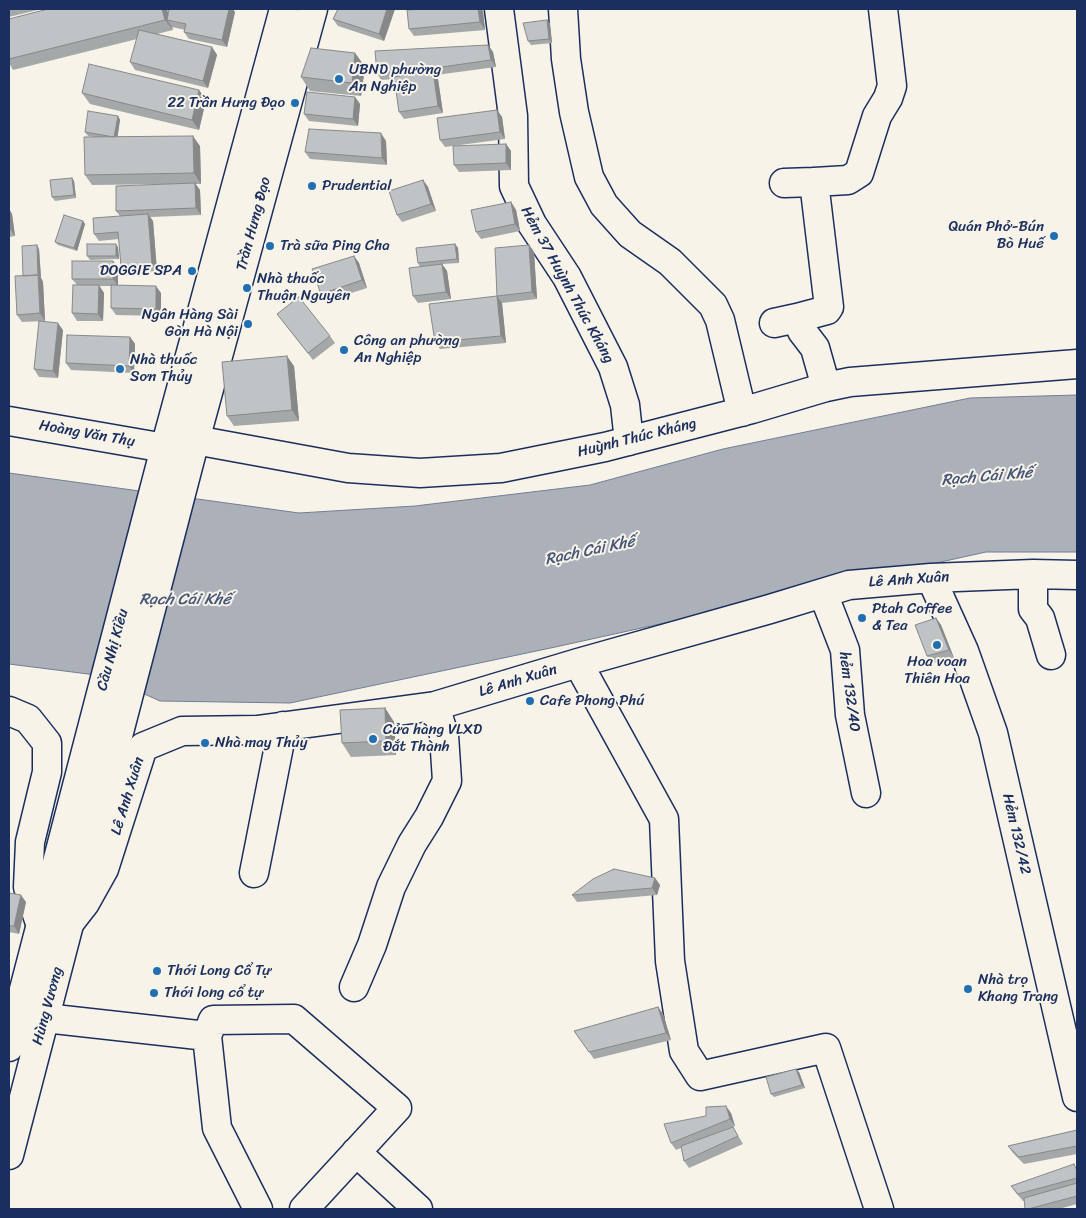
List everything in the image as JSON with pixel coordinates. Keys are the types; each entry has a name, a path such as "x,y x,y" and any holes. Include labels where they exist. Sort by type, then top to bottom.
{"main road":[{"name":"Trần Hưng Đạo","path":"165,448 284,9"},
{"name":"Trần Hưng Đạo","path":"188,468 313,9"},
{"name":"Hẻm 37 Huỳnh Thúc Kháng","path":"499,9 513,116 514,186 532,224 566,277 613,367 625,405 629,441"},
{"path":"563,9 566,59 570,86 589,178 604,205 630,234 670,262 713,304 720,320 742,412"},
{"path":"784,183 848,180 859,173 877,116 888,98 892,86 883,9"},
{"path":"814,182 829,307 827,310 786,320 802,331 814,348 826,387"},
{"name":"Huỳnh Thúc Kháng","path":"196,440 348,468 420,473 501,468 629,441 850,382 1077,364"},
{"name":"Hoàng Văn Thụ","path":"9,421 165,448"},
{"name":"Cầu Nhị Kiều","path":"60,852 165,448"},
{"name":"Cầu Nhị Kiều","path":"88,857 188,468"},
{"path":"1033,574 1033,609 1040,618 1051,655"},
{"name":"Lê Anh Xuân","path":"71,921 85,903 104,869 143,747 182,731 257,730 435,706 849,585 931,578 1033,574 1077,575"},
{"name":"Hẻm 132/42","path":"931,578 964,651 993,733 1077,1097"},
{"name":"hẻm 132/40","path":"823,593 845,650 850,715 866,792"},
{"path":"578,663 664,819 670,961 684,1051 700,1076 826,1048 879,1209"},
{"path":"354,987 372,945 391,887 412,844 429,817 447,781 444,735 435,706"},
{"path":"9,711 28,719 47,743 47,772 30,842 28,888 41,926"},
{"path":"254,873 283,726"},
{"name":"Hùng Vương","path":"9,1047 60,852"},
{"name":"Hùng Vương","path":"9,1155 88,857"},
{"path":"45,1018 207,1036"},
{"path":"258,1209 217,1128 207,1036 213,1020 294,1019 397,1108 304,1209"},
{"path":"356,1152 418,1209"}],"water":[{"name":"Rạch Cái Khế","path":"1077,395 1077,552 986,552 560,646 290,703 160,701 104,676 9,664 9,473 299,513 415,506 590,485 723,449 970,398"}],"building":[{"path":"48,9 162,9 165,20 9,59 9,19"},
{"path":"169,9 229,9 222,40 184,32 186,24 167,20"},
{"path":"338,9 387,9 379,34 333,19"},
{"path":"478,9 480,22 409,29 407,10"},
{"path":"547,20 549,39 528,41 523,23"},
{"path":"139,30 212,47 203,81 130,62"},
{"path":"488,45 491,60 421,70 377,73 375,51"},
{"path":"311,48 355,53 352,83 301,77"},
{"path":"89,64 199,90 192,120 82,93"},
{"path":"433,71 438,106 399,112 394,77"},
{"path":"307,92 355,97 353,119 304,114"},
{"path":"497,110 500,132 440,140 437,118"},
{"path":"88,111 118,116 114,137 85,132"},
{"path":"309,129 381,133 382,158 305,152"},
{"path":"193,136 194,173 85,175 84,137"},
{"path":"506,144 506,163 454,165 453,146"},
{"path":"72,178 74,195 52,197 50,180"},
{"path":"423,180 431,204 397,215 389,191"},
{"path":"195,183 196,208 116,211 116,186"},
{"path":"511,202 515,224 476,232 471,210"},
{"path":"148,214 152,264 121,266 118,232 94,234 93,218"},
{"path":"64,215 83,221 74,248 55,242"},
{"path":"87,244 116,244 116,256 87,256"},
{"path":"455,244 457,259 418,263 416,248"},
{"path":"37,245 38,275 23,276 22,246"},
{"path":"529,245 532,292 497,296 495,248"},
{"path":"354,256 362,280 321,294 312,269"},
{"path":"72,261 113,261 113,279 72,279"},
{"path":"442,264 446,292 413,296 409,268"},
{"path":"38,275 40,313 17,315 15,276"},
{"path":"73,285 99,285 98,314 72,313"},
{"path":"111,285 156,286 156,309 111,308"},
{"path":"497,296 501,336 435,342 429,304"},
{"path":"299,297 330,336 308,353 277,314"},
{"path":"39,321 58,323 53,371 34,369"},
{"path":"67,335 130,337 129,366 66,363"},
{"path":"287,356 292,410 227,416 222,362"},
{"name":"Hoa voan Thiên Hoa","path":"936,618 949,650 927,656 915,625"},
{"path":"385,708 386,741 342,743 340,710"},
{"path":"614,869 655,878 652,888 572,895 593,879"},
{"path":"9,893 21,895 14,926 9,926"},
{"path":"658,1007 666,1033 589,1052 574,1031"},
{"path":"796,1069 802,1085 771,1094 766,1077"},
{"path":"726,1106 730,1119 671,1143 664,1124 706,1116 706,1107"},
{"path":"733,1127 738,1136 684,1161 681,1146"},
{"path":"1077,1130 1077,1146 1019,1157 1008,1146"},
{"path":"1074,1164 1077,1178 1018,1194 1011,1186"},
{"path":"1077,1183 1077,1196 1025,1209 1024,1198"}],"place":[{"name":"UBND phường An Nghiệp","path":"339,79"},
{"name":"22 Trần Hưng Đạo","path":"295,103"},
{"name":"Prudential","path":"312,186"},
{"name":"Quán Phở-Bún Bò Huế","path":"1054,236"},
{"name":"Trà sữa Ping Cha","path":"270,246"},
{"name":"DOGGIE SPA","path":"192,271"},
{"name":"Nhà thuốc Thuận Nguyên","path":"247,288"},
{"name":"Ngân Hàng Sài Gòn Hà Nội","path":"248,324"},
{"name":"Công an phường An Nghiệp","path":"344,350"},
{"name":"Nhà thuốc Sơn Thủy","path":"120,369"},
{"name":"Ptah Coffee & Tea","path":"862,618"},
{"name":"Hoa voan Thiên Hoa","path":"937,645"},
{"name":"Cafe Phong Phú","path":"530,701"},
{"name":"Cửa hàng VLXD Đắt Thành","path":"373,739"},
{"name":"Nhà may Thủy","path":"205,743"},
{"name":"Thới Long Cổ Tự","path":"157,971"},
{"name":"Nhà trọ Khang Trang","path":"968,989"},
{"name":"Thới long cổ tự","path":"154,993"}]}
